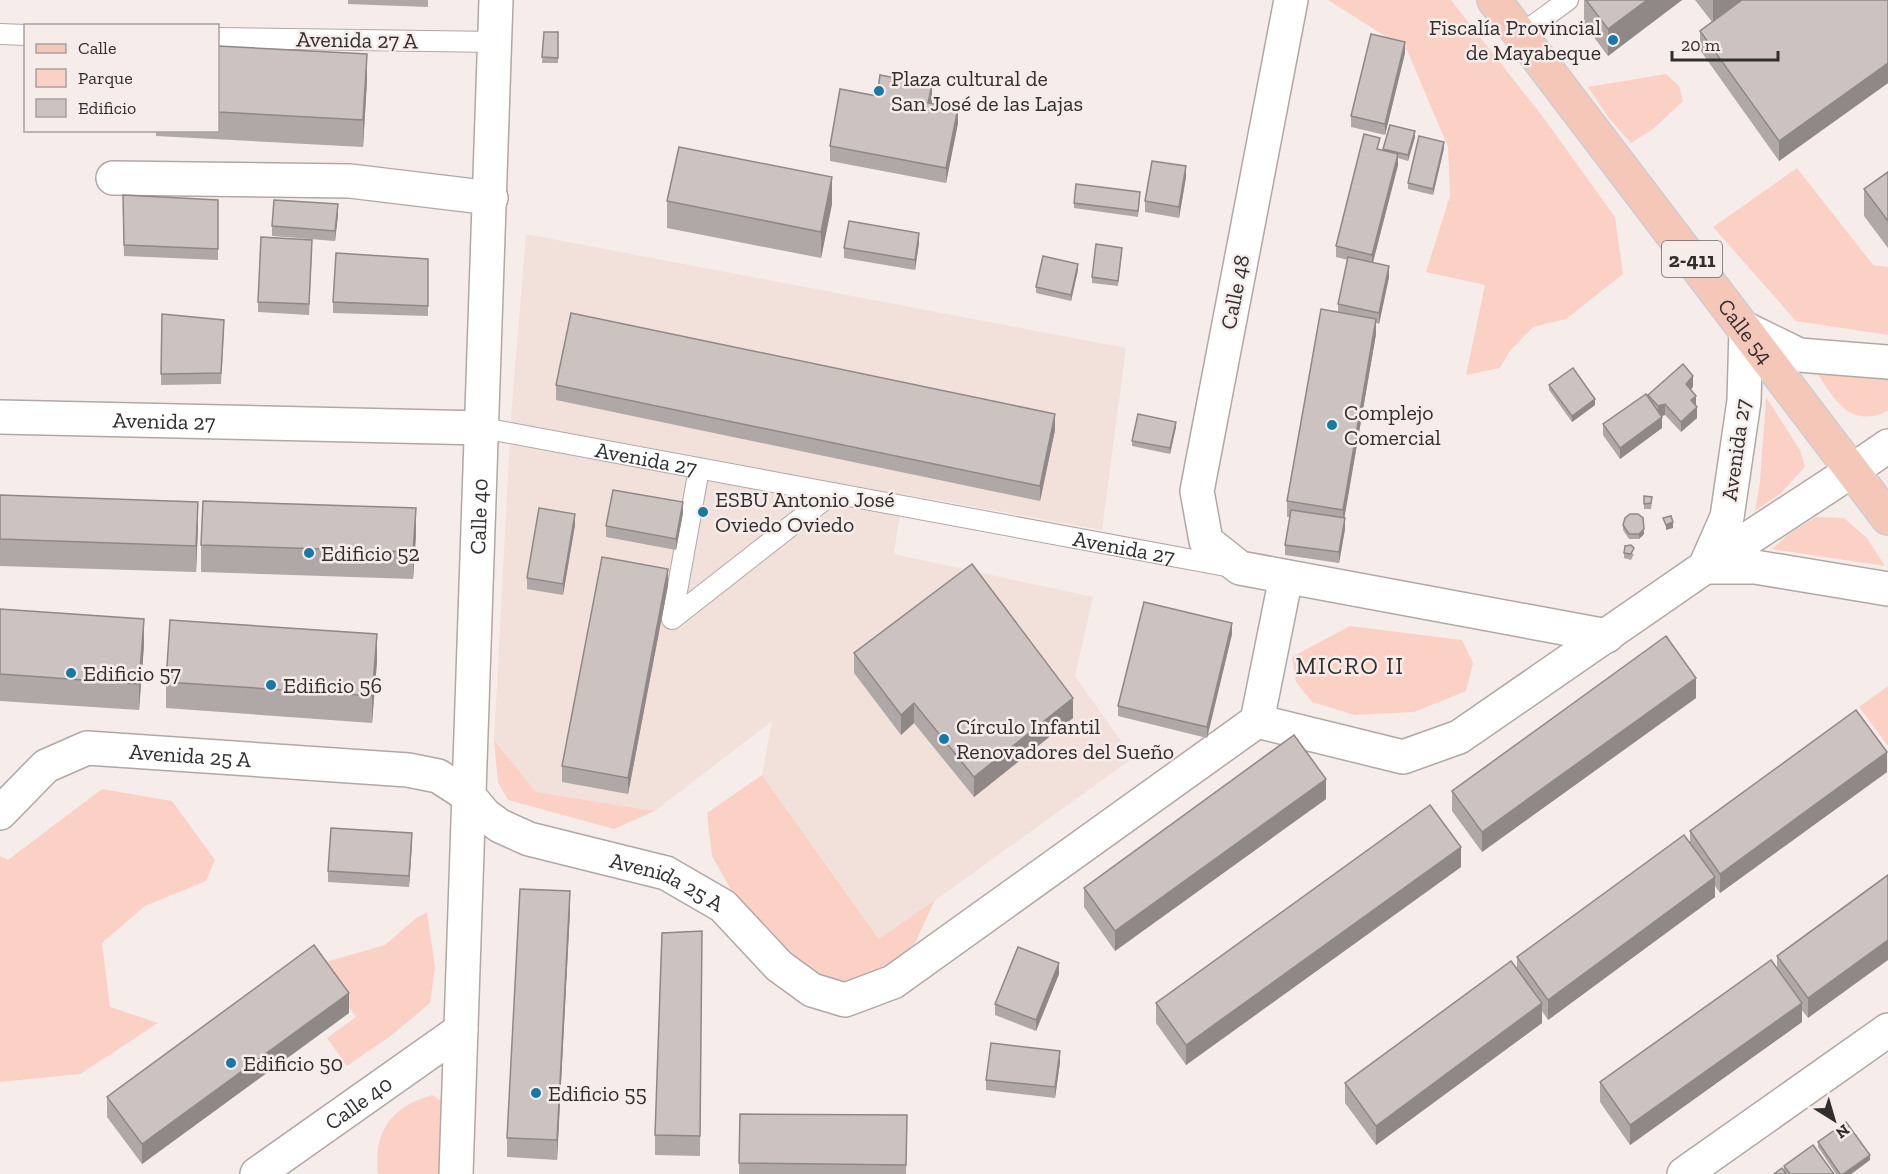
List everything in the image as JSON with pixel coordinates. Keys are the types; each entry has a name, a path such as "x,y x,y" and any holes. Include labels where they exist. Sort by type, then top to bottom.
{"main road":[{"name":"Calle 54","path":"1494,0 1888,518"}],"street":[{"name":"Calle 40","path":"456,1174 496,0"},
{"name":"Calle 48","path":"1240,568 1206,541 1197,492 1291,0"},
{"path":"113,178 350,181 491,198"},
{"name":"Avenida 27","path":"1705,567 1727,517 1744,402 1746,329"},
{"path":"1746,329 1799,355 1888,362"},
{"name":"Avenida 27","path":"0,417 483,428"},
{"path":"1286,577 1257,720 1403,757 1459,737 1705,567 1888,446"},
{"path":"1705,567 1755,567 1888,589"},
{"name":"Avenida 27","path":"1240,568 1607,636"},
{"name":"Avenida 25 A","path":"0,813 46,766 87,748 408,770 438,776 469,796 485,815 500,826 529,838 666,873 723,906 779,966 813,990 845,1000 893,982 1257,720"},
{"name":"Calle 40","path":"257,1174 461,1030"},
{"path":"1684,1174 1888,1030"}],"lane":[{"path":"1520,35 1568,0"},
{"path":"0,34 24,35"},
{"name":"Avenida 27 A","path":"219,38 496,42"},
{"name":"Avenida 27","path":"483,428 1240,568"},
{"path":"699,469 672,620 833,493"}],"shaded area":[{"name":"ESBU Antonio José Oviedo Oviedo","path":"526,234 1126,348 1102,530 903,494 894,554 1093,597 1075,676 1133,758 880,940 762,775 772,721 655,811 536,792 494,740 511,417"}],"green space":[{"path":"1328,0 1451,0 1543,117 1615,217 1623,274 1566,319 1533,327 1510,351 1500,368 1466,375 1485,285 1426,272 1450,196 1448,147 1407,50"},
{"path":"1666,74 1679,86 1683,101 1653,129 1631,143 1608,117 1588,87"},
{"path":"1797,168 1873,265 1888,267 1888,335 1796,321 1713,227"},
{"path":"1814,368 1888,379 1888,411 1874,416 1862,416 1843,408"},
{"path":"1766,397 1800,450 1805,467 1781,493 1755,511 1760,482"},
{"path":"1816,517 1844,518 1867,538 1885,566 1772,549 1789,534"},
{"path":"1350,626 1462,640 1473,663 1466,691 1414,712 1355,715 1312,702 1296,682 1292,657"},
{"path":"1888,686 1888,746 1859,707"},
{"path":"494,740 536,792 655,811 614,829 508,800 498,783"},
{"path":"762,775 879,939 935,900 915,943 891,968 842,989 810,972 735,897 712,856 707,813"},
{"path":"102,789 172,801 215,860 206,881 145,906 102,943 110,1007 158,1023 80,1074 0,1082 0,856 8,860"},
{"path":"427,912 435,967 430,1003 392,1035 347,1066 327,1038 356,1017 319,964 385,945 415,919"},
{"path":"432,1095 443,1102 442,1174 378,1174 379,1145 388,1123 406,1106"}],"building":[{"path":"1586,0 1647,0 1608,29"},
{"path":"1742,0 1888,0 1888,63 1779,141 1700,31"},
{"path":"544,32 558,32 558,58 542,57"},
{"path":"1371,34 1405,42 1385,124 1351,116"},
{"path":"219,46 367,54 363,120 219,112"},
{"path":"880,75 932,85 928,103 958,108 946,168 830,146 840,89 877,96"},
{"path":"1390,125 1415,131 1408,155 1383,149"},
{"path":"1364,134 1380,138 1377,149 1398,154 1372,255 1336,246"},
{"path":"1419,136 1444,142 1433,189 1408,183"},
{"path":"679,147 832,177 821,232 667,201"},
{"path":"1152,161 1186,166 1179,207 1145,201"},
{"path":"1888,172 1888,221 1864,189"},
{"path":"1076,184 1140,192 1138,211 1074,203"},
{"path":"123,195 218,200 218,249 124,245"},
{"path":"274,200 338,204 335,231 272,226"},
{"path":"849,221 919,233 915,260 844,248"},
{"path":"261,237 312,240 309,304 258,302"},
{"path":"1096,244 1122,248 1118,281 1092,277"},
{"path":"336,253 428,259 428,306 333,302"},
{"path":"1043,256 1078,264 1071,295 1036,287"},
{"path":"1348,257 1389,266 1379,313 1338,304"},
{"name":"Complejo Comercial","path":"1321,309 1376,319 1343,510 1287,501"},
{"path":"571,313 1055,414 1040,486 556,385"},
{"path":"162,314 224,320 221,373 161,374"},
{"path":"1683,364 1693,376 1686,384 1696,396 1691,400 1697,407 1681,422 1665,404 1658,406 1648,395"},
{"path":"1573,368 1595,399 1572,416 1549,385"},
{"path":"1646,394 1662,417 1620,448 1603,424"},
{"path":"1138,414 1176,422 1170,448 1132,441"},
{"path":"613,490 683,502 676,539 606,526"},
{"path":"0,495 198,502 196,546 0,539"},
{"path":"1644,496 1652,497 1651,503 1644,504"},
{"path":"203,501 416,508 413,552 201,545"},
{"path":"539,508 575,514 563,584 527,578"},
{"path":"1291,510 1345,518 1339,552 1285,545"},
{"path":"1630,514 1638,514 1643,518 1644,529 1639,534 1629,534 1623,525 1625,518"},
{"path":"1671,516 1673,522 1666,525 1663,518"},
{"path":"1631,545 1634,548 1631,554 1624,553 1625,546"},
{"path":"602,557 668,569 628,778 562,766"},
{"path":"972,564 1073,698 974,777 914,703 901,715 854,653"},
{"path":"1144,602 1232,623 1207,727 1118,706"},
{"path":"0,609 144,619 139,684 0,674"},
{"path":"170,620 377,634 372,696 166,682"},
{"path":"1666,636 1696,678 1482,832 1452,791"},
{"path":"1856,710 1887,752 1720,874 1690,831"},
{"path":"1294,735 1326,779 1115,931 1084,888"},
{"path":"1430,805 1461,847 1186,1045 1156,1003"},
{"path":"331,828 412,833 409,876 328,871"},
{"path":"1684,835 1715,877 1548,1000 1517,957"},
{"path":"1888,875 1888,940 1808,998 1777,956"},
{"name":"Edificio 55","path":"520,889 570,891 557,1140 507,1138"},
{"path":"702,931 700,1136 655,1135 662,933"},
{"name":"Edificio 50","path":"314,945 349,993 142,1144 107,1097"},
{"path":"1018,947 1059,963 1036,1020 995,1004"},
{"path":"1771,960 1802,1003 1630,1125 1600,1082"},
{"path":"1511,961 1542,1003 1376,1126 1345,1083"},
{"path":"991,1043 1060,1051 1055,1087 986,1080"},
{"path":"740,1114 907,1115 906,1165 739,1163"},
{"path":"1846,1122 1870,1155 1840,1174 1818,1142"},
{"path":"1813,1145 1834,1174 1790,1174 1784,1166"},
{"path":"1782,1168 1786,1174 1774,1174"}],"place":[{"name":"Fiscalía Provincial de Mayabeque","path":"1613,40"},
{"name":"Plaza cultural de San José de las Lajas","path":"879,91"},
{"name":"Complejo Comercial","path":"1332,425"},
{"name":"ESBU Antonio José Oviedo Oviedo","path":"703,512"},
{"name":"Edificio 52","path":"309,553"},
{"name":"Edificio 57","path":"71,673"},
{"name":"Edificio 56","path":"271,685"},
{"name":"Círculo Infantil Renovadores del Sueño","path":"944,739"},
{"name":"Edificio 50","path":"231,1063"},
{"name":"Edificio 55","path":"536,1093"}],"district":[{"name":"MICRO II","path":"1350,665"}]}
